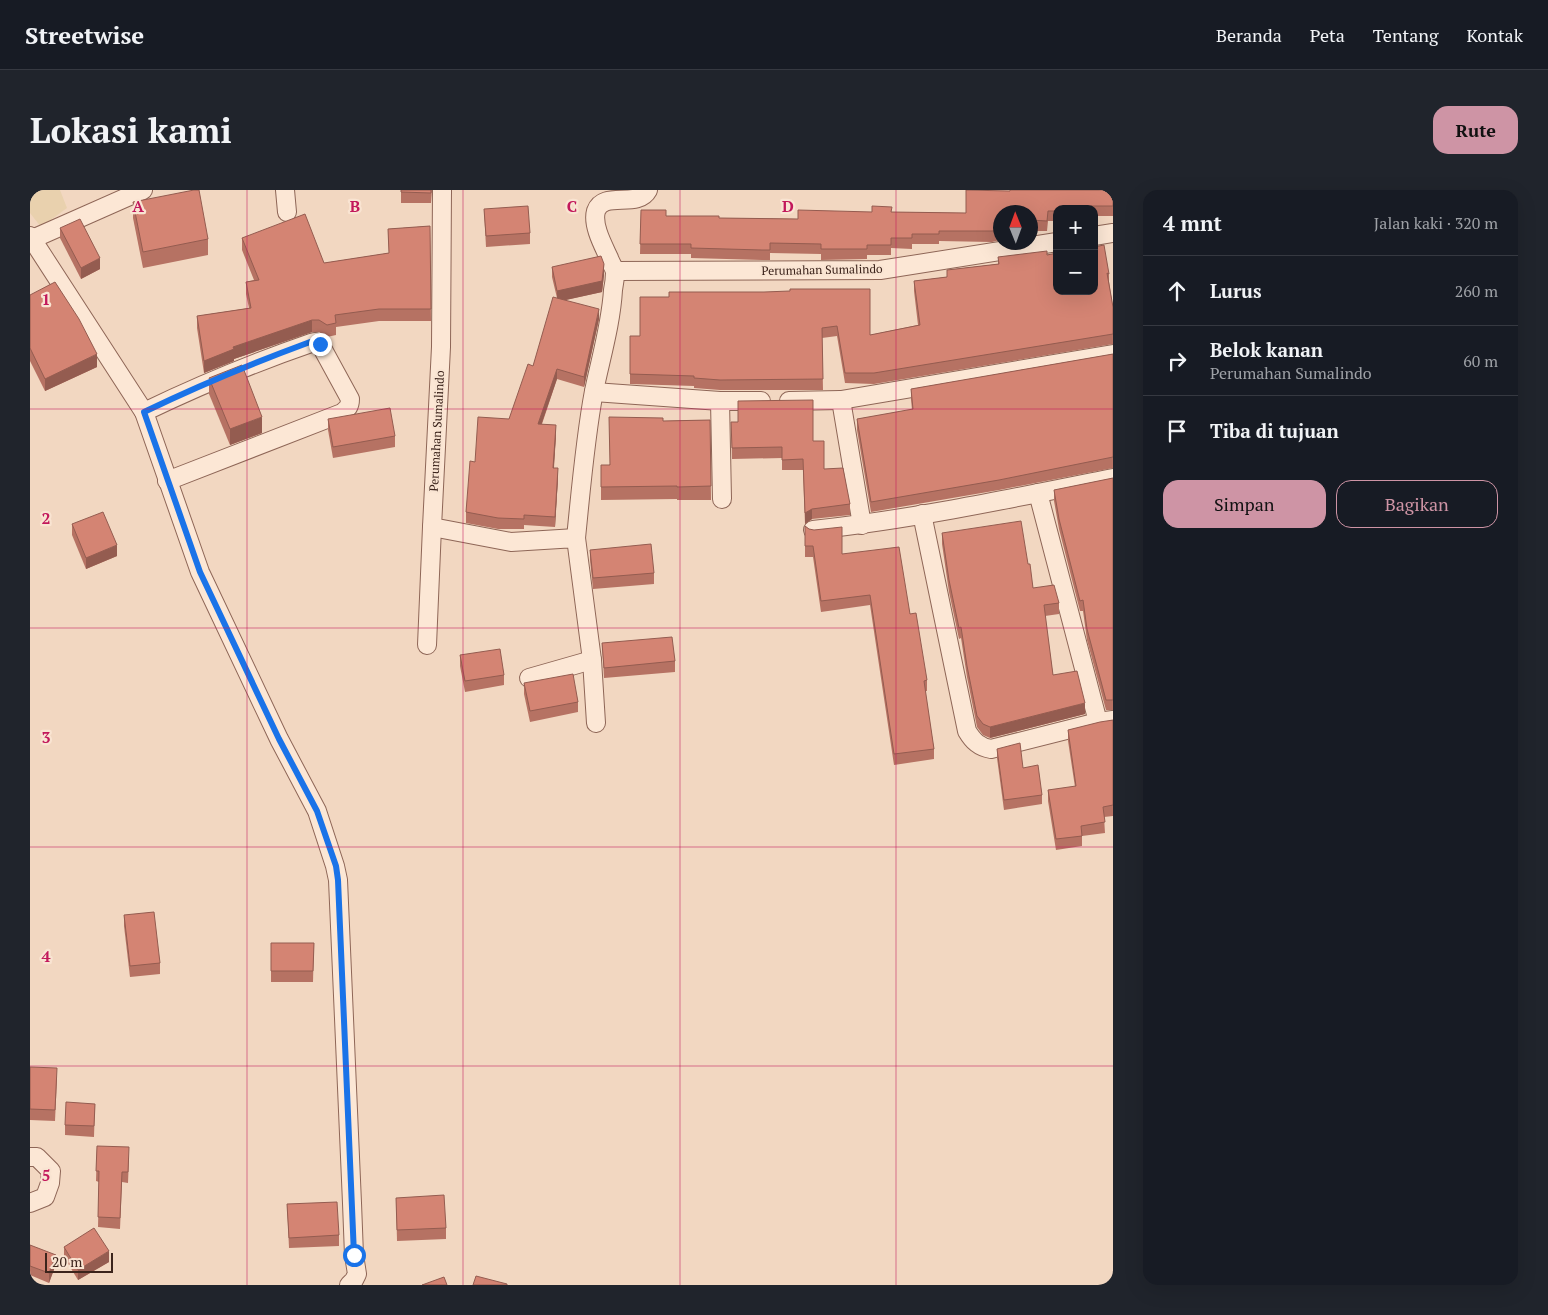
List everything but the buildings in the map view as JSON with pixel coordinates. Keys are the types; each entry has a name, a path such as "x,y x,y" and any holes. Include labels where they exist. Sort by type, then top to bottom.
{"street":[{"path":"143,190 31,239 144,412 200,572 275,731 317,811 336,866 354,1255 357,1274 349,1285"},
{"path":"285,190 287,212"},
{"name":"Perumahan Sumalindo","path":"427,645 441,347 442,190"},
{"path":"596,722 592,660 576,538 586,444 594,392 612,313 615,271 602,245 595,222 596,210 607,199 640,198 648,190"},
{"path":"1098,235 1113,233"},
{"name":"Perumahan Sumalindo","path":"615,271 880,270 1053,243"},
{"path":"144,412 272,356 315,342 320,344 350,399 348,409 342,413 167,481"},
{"path":"594,392 720,401 841,400 1113,354"},
{"path":"841,400 862,525"},
{"path":"720,401 722,499"},
{"path":"813,530 862,525 1113,478"},
{"path":"922,514 967,731 972,740 983,748 991,749 1105,721 1038,493"},
{"path":"432,526 511,542 576,538"},
{"path":"529,678 592,660"},
{"path":"30,1157 37,1157 51,1170 50,1183 45,1197 30,1204"}],"shaded area":[{"path":"30,190 60,190 67,208 41,227 30,213"}],"route":[{"path":"320,344 310,342 272,356 191,389 144,412 200,572 279,739 317,811 336,866 349,1110 354,1255"}]}
